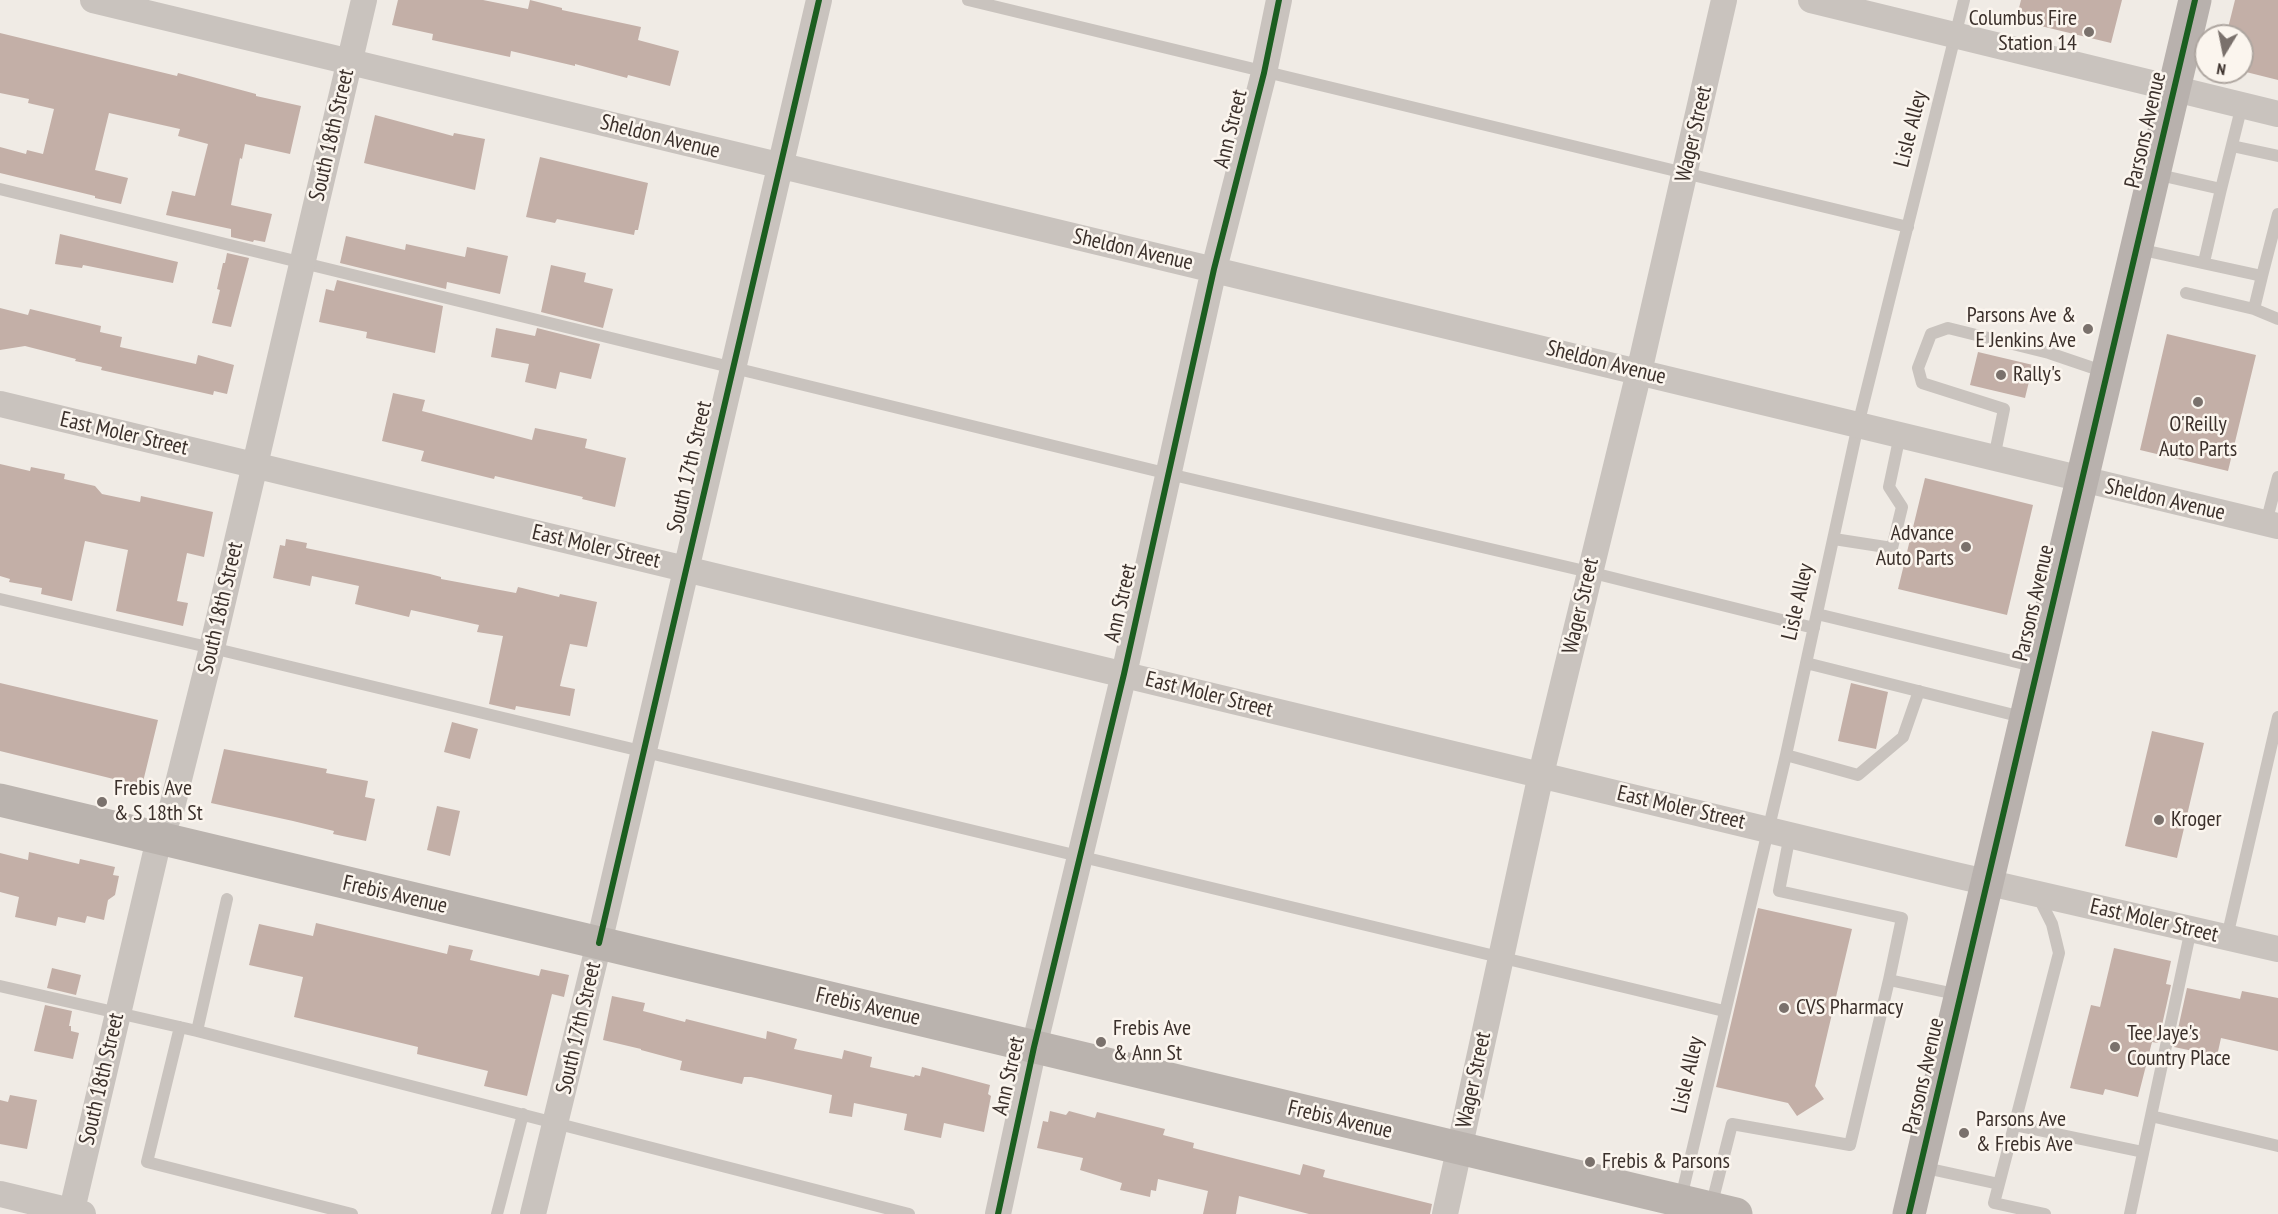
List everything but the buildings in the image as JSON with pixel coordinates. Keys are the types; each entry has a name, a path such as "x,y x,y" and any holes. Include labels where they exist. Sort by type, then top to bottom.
{"main road":[{"name":"Parsons Avenue","path":"1909,1214 2195,0"},
{"name":"Frebis Avenue","path":"0,800 1701,1209"}],"street":[{"name":"Sheldon Avenue","path":"93,0 2272,525"},
{"name":"South 18th Street","path":"75,1213 118,1012 159,839 171,811 212,648 364,0"},
{"name":"South 17th Street","path":"534,1214 819,0"},
{"name":"Ann Street","path":"998,1214 1034,1047 1124,675 1214,269 1264,73 1279,0"},
{"name":"Wager Street","path":"1445,1214 1541,774 1640,372 1724,0"},
{"path":"1811,0 2278,114"},
{"name":"East Moler Street","path":"0,404 1988,882 2278,949"},
{"path":"0,1194 75,1213"}],"lane":[{"path":"968,0 1908,227"},
{"name":"Lisle Alley","path":"1701,1209 1724,1011 1779,831 1786,755 1858,425 1964,0"},
{"path":"2204,262 2242,105"},
{"path":"2232,146 2278,156"},
{"path":"2154,174 2221,189"},
{"path":"0,189 1169,474 1589,572 1814,628"},
{"path":"2254,309 2278,213"},
{"path":"2136,248 2262,276"},
{"path":"2186,293 2254,309 2278,319"},
{"path":"1994,458 2004,410 1922,382 1918,368 1930,334 1948,328 2049,353 2106,372"},
{"path":"1834,539 1892,548 1902,507 1890,487 1900,435"},
{"path":"2272,525 2278,477"},
{"path":"0,599 1724,1011"},
{"path":"1817,614 2038,667"},
{"path":"1806,663 2026,718"},
{"path":"1786,755 1858,775 1903,737 1919,691"},
{"path":"2227,938 2278,717"},
{"path":"1701,1209 1732,1124 1851,1145 1902,918 1779,891 1779,831"},
{"path":"2036,893 2052,924 2060,953 1994,1203 2045,1214"},
{"path":"197,1031 227,899"},
{"path":"2130,1214 2191,929"},
{"path":"1889,980 1961,995"},
{"path":"0,986 197,1031 909,1214"},
{"path":"180,1027 147,1162 352,1214"},
{"path":"497,1214 523,1114"},
{"path":"2151,1116 2278,1146"},
{"path":"2014,1125 2144,1152"},
{"path":"1921,1166 1999,1184"}],"cycle path":[{"path":"599,943 819,0"},
{"path":"998,1214 1034,1047 1124,674 1214,269 1264,73 1279,0"},
{"path":"1909,1214 2195,0"}],"place":[{"name":"Columbus Fire Station 14","path":"2089,32"},
{"name":"Parsons Ave & E Jenkins Ave","path":"2088,329"},
{"name":"Rally's","path":"2001,375"},
{"name":"O'Reilly Auto Parts","path":"2198,402"},
{"name":"Advance Auto Parts","path":"1966,547"},
{"name":"Frebis Ave & S 18th St","path":"102,802"},
{"name":"Kroger","path":"2159,820"},
{"name":"CVS Pharmacy","path":"1784,1008"},
{"name":"Frebis Ave & Ann St","path":"1101,1042"},
{"name":"Tee Jaye's Country Place","path":"2115,1047"},
{"name":"Parsons Ave & Frebis Ave","path":"1964,1133"},
{"name":"Frebis & Parsons","path":"1590,1162"}]}
